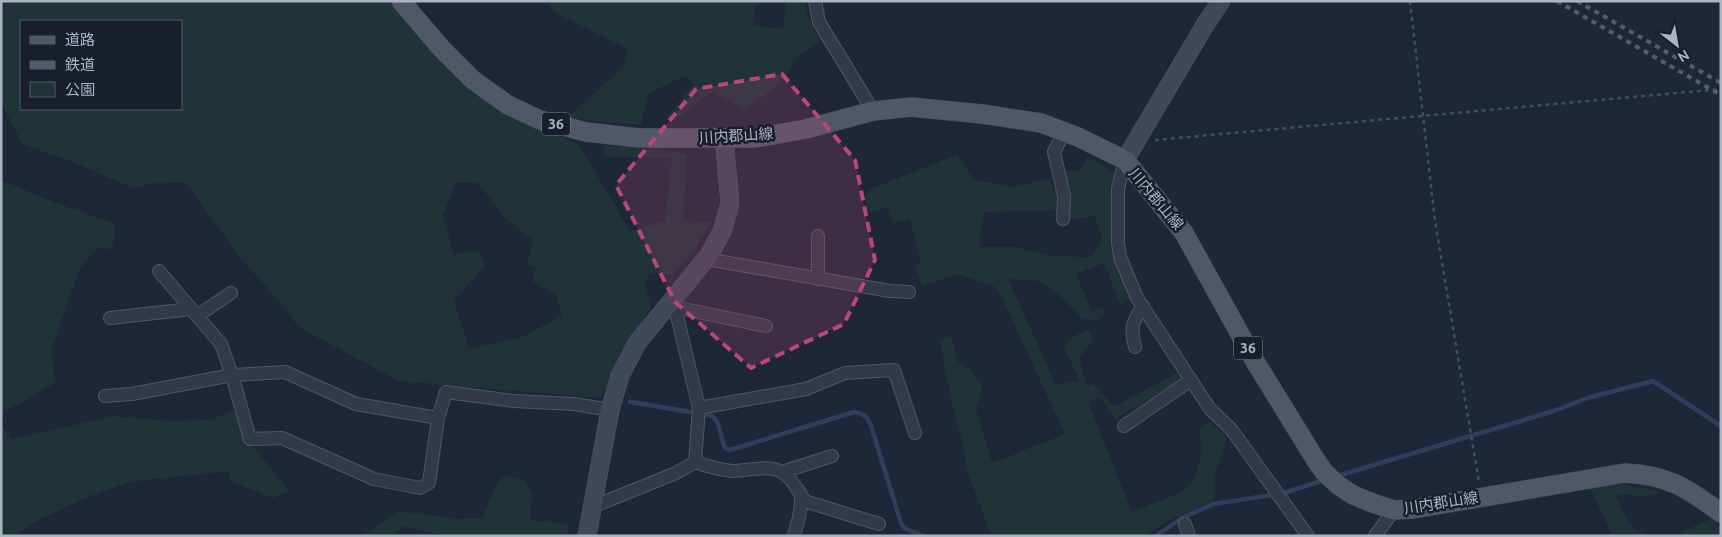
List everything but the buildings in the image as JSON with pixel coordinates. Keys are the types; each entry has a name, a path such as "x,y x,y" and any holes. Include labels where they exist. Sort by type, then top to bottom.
{"main road":[{"name":"川内郡山線","path":"402,1 441,48 473,80 508,105 540,120 586,132 639,138 756,138 806,129 873,111 911,107 982,114 1041,123 1078,137 1124,160 1184,233 1256,363 1321,468 1338,486 1353,495 1394,510 1625,473 1665,478 1681,485 1721,513"}],"street":[{"path":"815,1 820,22 873,111"},
{"path":"1221,1 1124,160 1118,189 1118,242 1120,257 1137,298 1210,410 1231,429 1308,536"},
{"path":"1063,219 1064,196 1054,152 1064,132"},
{"path":"587,536 610,410 620,376 637,343 674,303 706,259 723,229 730,203 724,138"},
{"path":"818,236 818,278"},
{"path":"706,259 890,291 909,292"},
{"path":"159,271 221,344 250,439 282,438 374,479 420,488 429,483 438,418 446,392 514,400 574,404 610,410"},
{"path":"110,318 194,312 231,293"},
{"path":"674,303 766,326"},
{"path":"674,303 699,411 695,462"},
{"path":"1135,347 1131,332 1133,321 1143,306"},
{"path":"699,411 806,389 845,373 894,370 915,433"},
{"path":"105,396 132,394 232,375 285,372 356,404 438,418"},
{"path":"1124,426 1191,380"},
{"path":"782,472 832,456"},
{"path":"592,507 676,473 695,462 713,468 733,471 766,468 782,472 793,482 802,496 794,536"},
{"path":"801,500 879,524"},
{"path":"1375,536 1394,510"}],"path":[{"path":"1410,1 1435,221 1482,497"},
{"path":"1136,142 1721,89"}],"highlighted area":[{"path":"782,74 855,160 875,260 844,324 751,368 675,302 616,185 696,89"}],"green space":[{"path":"1,1 393,1 447,64 553,132 579,145 630,231 665,221 672,158 605,157 604,145 687,154 683,220 711,222 695,250 672,275 650,273 645,284 652,307 627,344 601,398 399,381 298,327 286,309 242,260 186,183 160,182 133,188 75,163 22,144 1,101","holes":["477,182 507,220 533,240 527,264 535,268 532,281 555,295 562,315 525,336 469,349 454,300 485,266 478,250 454,255 443,215 456,183"]},
{"path":"547,1 756,1 753,26 783,29 786,1 804,1 809,19 820,41 794,60 787,76 763,97 745,109 711,92 674,121 667,116 694,84 685,76 649,93 641,125 567,118 622,68 628,49 552,11"},
{"path":"957,155 974,180 1010,187 1050,179 1056,194 1056,210 984,212 979,247 1014,247 1053,256 1091,257 1102,239 1095,216 1070,219 1068,190 1063,171 1079,171 1088,157 1115,173 1112,252 1131,298 1120,304 1104,263 1076,274 1092,312 1102,307 1105,313 1097,321 1082,318 1060,296 1039,281 1008,279 1056,385 1079,380 1064,346 1072,337 1089,329 1093,341 1079,358 1087,387 1093,384 1114,407 1177,373 1182,380 1116,419 1099,397 1088,402 1132,512 1183,491 1191,483 1200,460 1199,429 1205,423 1211,423 1227,436 1215,475 1214,500 1168,521 1144,536 991,536 966,467 940,340 951,336 958,362 971,370 983,387 976,408 992,463 1065,434 1004,302 995,287 958,274 922,286 915,266 921,262 910,219 893,223 888,207 869,213 865,198 870,189"},
{"path":"1,180 51,201 116,224 112,249 97,248 79,270 52,349 55,383 1,414"},
{"path":"235,410 246,442 257,451 289,491 273,498 230,481 229,471 129,482 80,500 33,523 15,536 1,536 1,426 12,439 114,416 170,421 211,420"},
{"path":"503,476 524,479 532,494 530,520 569,524 567,536 446,536 403,526 392,536 361,536 399,511 458,519 482,518 494,490"},
{"path":"1621,484 1657,491 1655,497 1615,494 1626,518 1635,529 1649,536 1613,536 1589,487"},
{"path":"1711,519 1721,528 1721,536 1673,536"}],"waterway":[{"path":"1337,476 1557,410 1587,398 1653,381 1721,426"},
{"path":"630,402 710,415 714,417 718,425 725,448 730,450 854,412 864,415 872,429 901,523 904,528 923,536"},
{"path":"1284,493 1321,481"},
{"path":"1156,536 1182,518 1213,504 1272,495"}],"railway":[{"path":"1557,1 1721,95"},
{"path":"1577,1 1721,83"}]}
